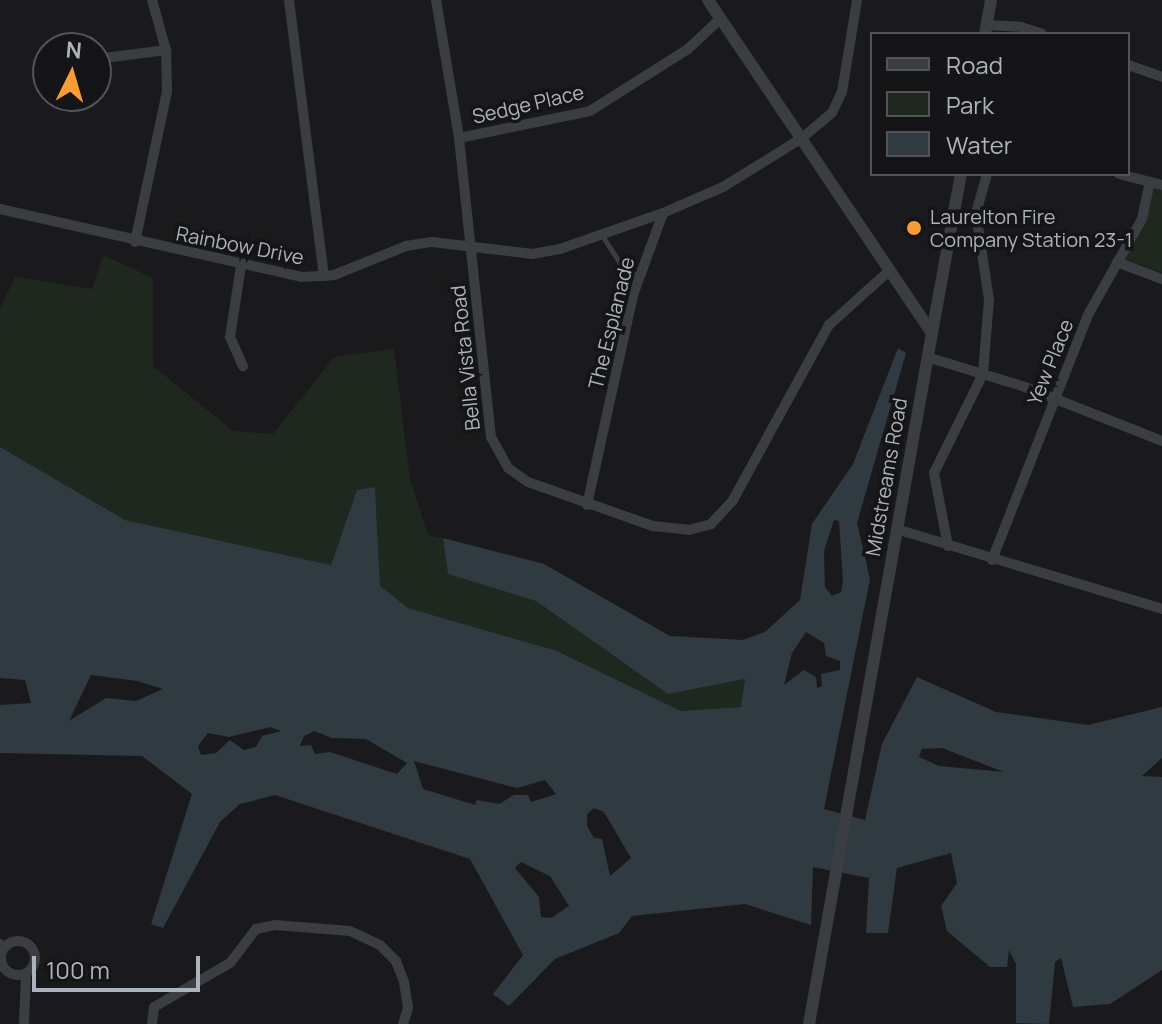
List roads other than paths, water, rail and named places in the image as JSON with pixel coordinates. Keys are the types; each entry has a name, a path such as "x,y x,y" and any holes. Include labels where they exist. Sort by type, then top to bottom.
{"street":[{"path":"135,242 167,91 166,50 152,0"},
{"path":"289,0 324,276"},
{"name":"Bella Vista Road","path":"436,0 459,138 496,453 528,482 653,526 689,530 711,524 733,500 829,325 889,271"},
{"path":"708,0 932,333"},
{"path":"663,213 723,187 802,138 832,113 842,92 857,0"},
{"path":"991,0 986,30 1021,27 1036,32"},
{"name":"Sedge Place","path":"459,138 590,111 688,49 720,19"},
{"path":"112,57 166,50"},
{"path":"1130,66 1162,77"},
{"name":"Midstreams Road","path":"809,1024 961,176"},
{"path":"948,546 934,473 983,374 989,300 976,213 986,176"},
{"path":"1127,176 1162,185"},
{"name":"Yew Place","path":"992,560 1089,313 1142,219 1150,182"},
{"name":"Rainbow Drive","path":"0,209 241,266 324,276 406,246 471,245 532,254 603,237 663,213"},
{"name":"The Esplanade","path":"587,505 639,277 663,213"},
{"path":"1117,262 1162,279"},
{"path":"241,266 230,337 243,366"},
{"path":"927,357 1055,398 1162,441"},
{"path":"896,529 1162,609"},
{"path":"152,1024 154,1007 230,963 256,929 275,925 350,931 380,945 396,961 404,982 408,1008 403,1024"},
{"path":"24,1024 26,977 34,963 30,947 16,939 2,942 3,963 14,974 26,977"}],"lane":[{"path":"603,237 619,262 639,277"}],"water":[{"path":"898,348 906,353 857,523 870,579 824,809 865,820 882,744 917,677 996,712 1088,725 1162,707 1162,758 1142,776 1162,777 1162,970 1110,1004 1073,1007 1061,958 1055,962 1049,1024 1016,1023 1016,964 1009,950 1007,967 990,967 947,931 941,906 957,883 951,853 897,868 888,933 866,933 869,878 813,867 811,925 745,904 632,916 619,933 555,959 509,1006 493,994 523,955 470,859 275,795 240,804 220,822 163,928 151,924 192,794 142,756 0,753 0,705 31,703 25,680 0,678 0,447 125,520 331,565 357,490 375,487 380,586 408,608 557,651 681,711 741,707 745,679 668,694 536,601 448,574 443,538 544,564 670,636 743,640 765,632 800,600 812,524 853,464","holes":["834,520 839,521 843,581 841,592 832,596 825,587 824,551","806,632 824,643 826,656 840,661 840,670 821,674 822,686 817,688 816,677 804,670 784,685 792,653","91,675 137,681 163,689 136,701 106,698 69,721","270,727 281,731 262,736 256,747 244,750 230,740 216,753 201,755 198,746 208,733 229,737","314,731 332,738 366,739 407,763 397,774 330,752 315,754 311,745 300,746 304,736","942,748 1004,772 939,766 919,757 922,749","414,761 517,788 545,780 556,794 531,802 528,795 514,795 499,804 477,800 475,805 423,789","594,808 604,812 631,858 610,876 602,839 594,838 587,826 587,814","521,862 550,876 569,906 551,918 541,917 539,897 515,868"]}],"place":[{"name":"Laurelton Fire Company Station 23-1","path":"914,228"}]}
